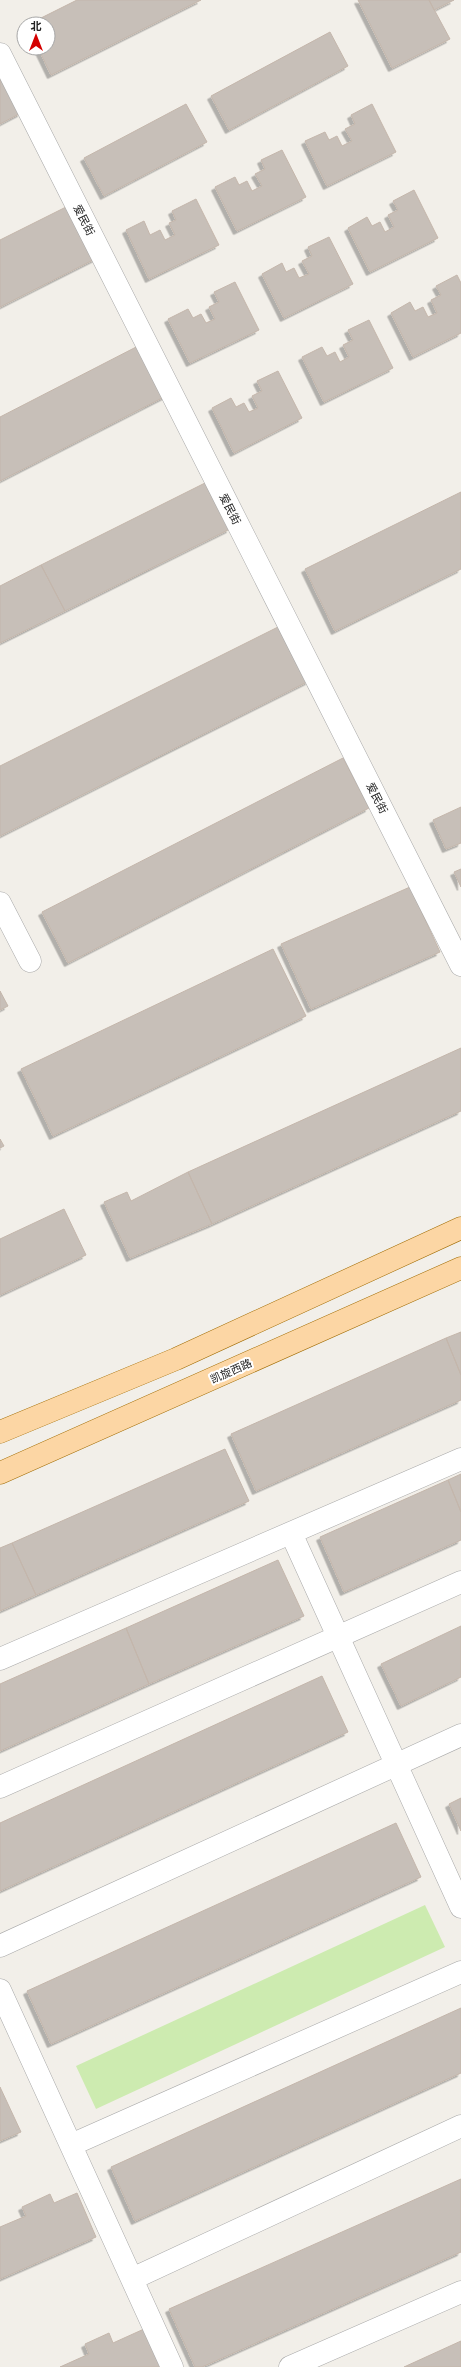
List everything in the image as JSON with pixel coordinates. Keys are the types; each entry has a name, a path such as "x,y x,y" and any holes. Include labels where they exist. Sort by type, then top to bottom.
{"main road":[{"path":"0,1432 176,1359 461,1228"},
{"name":"凯旋西路","path":"0,1473 461,1268"}],"street":[{"name":"爱民街","path":"0,54 461,965"},
{"path":"0,903 30,961"},
{"path":"0,1659 461,1459"},
{"path":"291,1533 461,1907"},
{"path":"0,1787 461,1582"},
{"path":"0,1946 461,1735"},
{"path":"71,2145 461,1972"},
{"path":"0,1990 172,2367"},
{"path":"132,2279 461,2126"},
{"path":"290,2367 461,2292"}],"green space":[{"path":"425,1905 445,1947 96,2109 76,2066"}],"building":[{"path":"77,0 201,0 51,75 42,56 56,56 56,16 45,16"},
{"path":"358,0 429,0 450,39 392,68"},
{"path":"429,0 454,0 434,10"},
{"path":"330,32 348,66 229,130 211,96"},
{"path":"0,73 21,113 0,124"},
{"path":"186,104 207,142 104,196 84,158"},
{"path":"372,104 396,152 327,186 305,141 325,132 329,140 337,136 342,146 352,141 345,129 355,124 351,115"},
{"path":"282,150 306,197 237,231 215,187 235,177 239,185 247,181 252,191 262,186 255,174 265,169 261,160"},
{"path":"414,190 438,238 370,272 348,228 367,217 372,226 380,222 385,232 394,227 388,215 398,210 393,201"},
{"path":"196,199 219,245 149,279 126,230 144,221 150,235 160,230 165,240 175,235 169,223 176,220 172,211"},
{"path":"70,205 97,258 0,307 0,240"},
{"path":"329,237 353,284 284,318 262,274 282,263 286,272 294,268 299,278 309,274 302,261 312,256 308,247"},
{"path":"457,275 461,283 461,333 413,357 391,313 410,302 415,311 423,307 428,317 437,313 431,300 441,295 436,286"},
{"path":"235,282 259,330 190,363 168,319 188,309 193,318 201,314 206,323 215,319 209,307 219,302 214,292"},
{"path":"369,320 393,368 324,402 302,357 322,347 327,356 335,352 340,362 349,357 343,345 353,340 348,330"},
{"path":"140,345 166,396 0,481 0,417"},
{"path":"278,371 302,418 234,453 212,408 231,398 236,407 244,403 249,412 258,408 252,396 262,391 257,381"},
{"path":"207,482 230,529 65,611 41,565"},
{"path":"461,492 461,569 335,631 305,569"},
{"path":"41,565 65,611 0,643 0,586"},
{"path":"280,626 309,681 0,836 0,766"},
{"path":"343,758 369,808 68,963 42,912"},
{"path":"461,807 461,843 446,849 433,820"},
{"path":"461,869 461,887 454,872"},
{"path":"410,887 440,952 311,1009 281,944"},
{"path":"273,949 306,1016 53,1136 21,1069"},
{"path":"0,991 8,1006 0,1010"},
{"path":"461,1048 461,1111 212,1224 188,1172"},
{"path":"0,1139 4,1146 0,1148"},
{"path":"188,1172 212,1224 130,1258 104,1202 127,1192 131,1201"},
{"path":"64,1209 86,1255 0,1295 0,1239"},
{"path":"461,1332 461,1375 446,1338"},
{"path":"446,1338 461,1375 461,1400 256,1491 231,1434"},
{"path":"225,1449 249,1501 36,1595 12,1543"},
{"path":"461,1474 461,1512 448,1480"},
{"path":"448,1480 461,1512 461,1540 344,1592 320,1537"},
{"path":"12,1543 36,1595 0,1611 0,1548"},
{"path":"278,1560 304,1616 149,1684 126,1628"},
{"path":"461,1626 461,1677 401,1706 381,1664"},
{"path":"126,1628 149,1684 0,1751 0,1684"},
{"path":"322,1676 348,1732 0,1891 0,1823"},
{"path":"461,1798 461,1831 449,1804"},
{"path":"396,1823 421,1877 51,2044 27,1991"},
{"path":"461,2008 461,2073 135,2221 111,2167"},
{"path":"0,2087 21,2132 0,2141"},
{"path":"461,2179 461,2252 202,2367 195,2367 169,2309"},
{"path":"77,2193 96,2237 0,2279 0,2227 26,2216 22,2207 50,2194 54,2203"},
{"path":"144,2329 162,2367 60,2367 89,2354 85,2344 109,2333 113,2343"},
{"path":"461,2341 461,2367 404,2367"}]}
